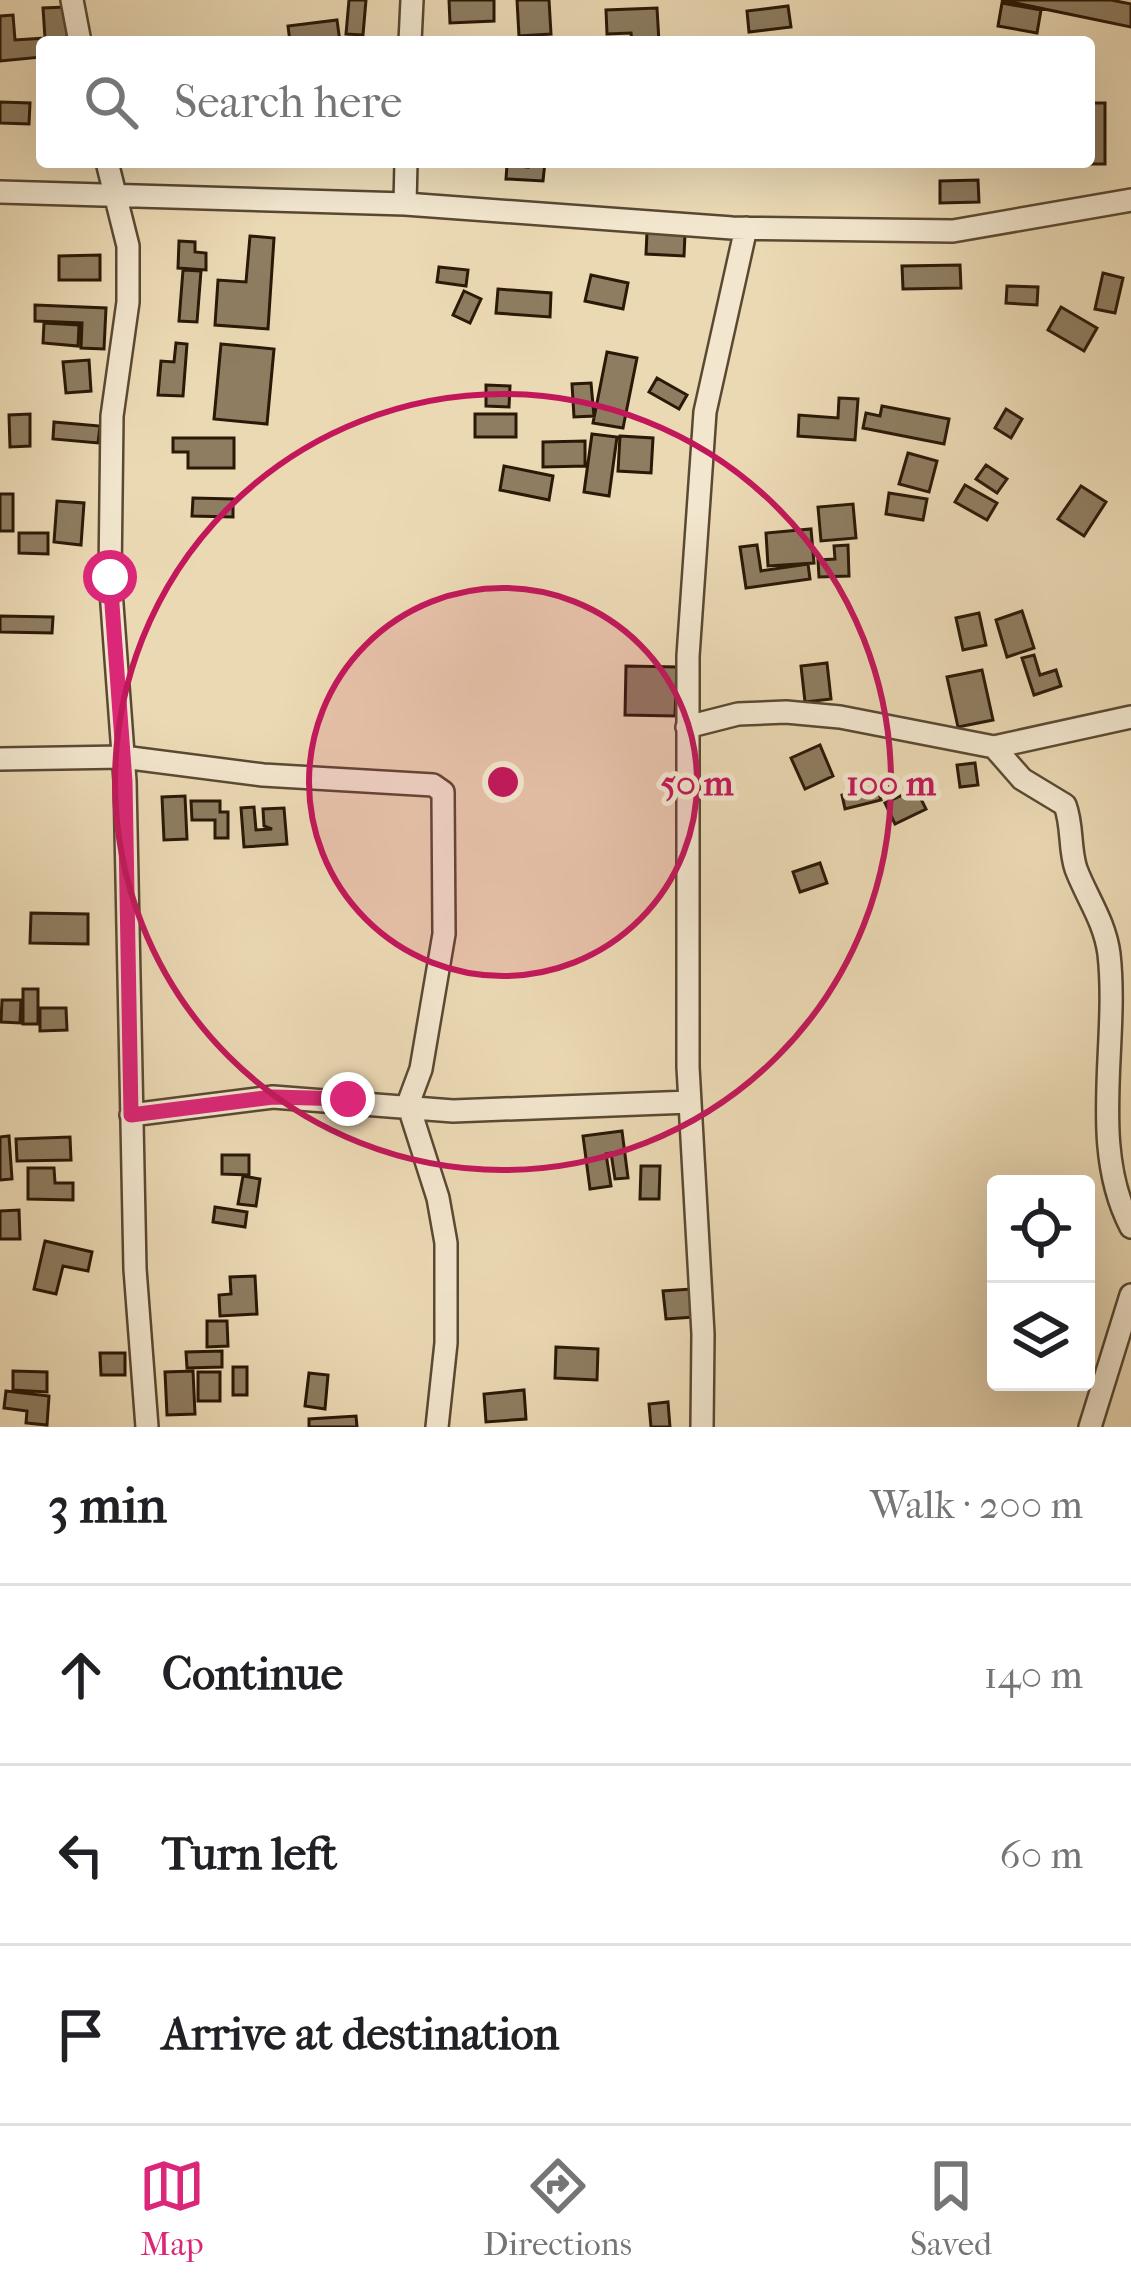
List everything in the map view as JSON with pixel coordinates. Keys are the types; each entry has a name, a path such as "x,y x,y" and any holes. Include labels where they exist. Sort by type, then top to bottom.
{"street":[{"path":"72,0 79,36"},
{"path":"410,36 412,0"},
{"path":"109,168 128,246 128,302 112,416 110,577 123,757 131,1115 147,1427"},
{"path":"405,203 406,168"},
{"path":"0,192 405,203 746,228 952,231 1131,200"},
{"path":"702,1427 703,1334 690,1102 687,728 693,547 705,412 746,228"},
{"path":"687,728 737,714 785,712 840,717 994,746 1131,717"},
{"path":"994,746 1022,779 1065,806 1075,864 1103,924 1110,977 1110,1163 1118,1201 1131,1227"},
{"path":"0,759 123,757 263,775 433,785 443,792 444,934 421,1069 408,1104 438,1198 446,1243 446,1324 437,1427"},
{"path":"131,1115 273,1097 453,1111 690,1102"},
{"path":"1090,1427 1131,1295"}],"building":[{"path":"349,0 366,0 363,35 346,34"},
{"path":"449,0 494,0 494,21 450,23"},
{"path":"517,0 549,0 551,34 519,36"},
{"path":"1001,0 1131,4 1131,27"},
{"path":"1002,3 1041,10 1037,33 998,26"},
{"path":"788,6 791,27 749,32 747,11"},
{"path":"65,7 67,36 45,36 43,8"},
{"path":"657,8 659,36 607,34 606,10"},
{"path":"13,15 15,40 36,39 36,58 0,61 0,16"},
{"path":"337,20 339,36 289,36 288,26"},
{"path":"0,102 30,103 29,124 0,123"},
{"path":"1095,103 1105,103 1105,164 1095,164"},
{"path":"507,168 544,168 543,181 506,179"},
{"path":"978,180 979,202 940,203 940,181"},
{"path":"647,232 685,234 684,256 646,254"},
{"path":"250,236 274,238 268,329 215,325 218,280 246,282"},
{"path":"179,241 195,242 195,252 206,253 206,270 178,268"},
{"path":"100,255 100,280 59,280 59,256"},
{"path":"960,265 961,288 903,289 902,266"},
{"path":"439,267 468,270 466,286 437,282"},
{"path":"183,270 201,271 197,322 179,321"},
{"path":"1103,273 1123,278 1115,313 1095,309"},
{"path":"591,275 628,283 623,309 585,301"},
{"path":"1007,286 1038,287 1037,305 1006,303"},
{"path":"498,289 551,293 550,317 496,313"},
{"path":"464,291 481,299 470,323 453,315"},
{"path":"35,305 106,308 104,349 81,348 82,323 35,321"},
{"path":"1061,307 1097,328 1084,351 1048,330"},
{"path":"44,323 79,325 78,346 43,343"},
{"path":"176,343 187,344 183,396 158,395 161,361 174,362"},
{"path":"221,344 274,349 267,424 214,419"},
{"path":"607,352 637,358 623,428 593,423"},
{"path":"89,360 91,391 66,393 63,362"},
{"path":"657,378 687,395 679,409 649,392"},
{"path":"591,383 594,416 574,417 572,384"},
{"path":"486,385 510,386 509,407 486,406"},
{"path":"839,398 858,399 855,440 798,436 799,415 838,418"},
{"path":"882,406 949,419 944,444 863,428 866,413 880,416"},
{"path":"1006,409 1022,419 1011,438 995,428"},
{"path":"30,414 30,446 10,447 9,415"},
{"path":"475,414 516,414 516,437 475,437"},
{"path":"54,422 100,426 98,443 53,439"},
{"path":"592,434 617,437 609,496 584,492"},
{"path":"620,436 653,438 651,473 618,471"},
{"path":"173,438 234,438 234,468 188,468 188,452 173,452"},
{"path":"585,441 585,466 543,467 543,442"},
{"path":"908,453 937,461 929,492 899,484"},
{"path":"986,465 1007,479 997,493 976,479"},
{"path":"504,466 553,476 549,500 500,490"},
{"path":"965,485 997,503 987,520 955,502"},
{"path":"1081,486 1106,502 1084,536 1058,519"},
{"path":"889,493 927,499 923,520 886,514"},
{"path":"0,494 13,494 13,531 0,531"},
{"path":"193,498 233,499 233,517 192,516"},
{"path":"57,501 84,503 81,545 54,542"},
{"path":"853,504 856,538 821,541 818,507"},
{"path":"811,529 814,563 768,566 766,533"},
{"path":"19,533 48,533 48,554 19,553"},
{"path":"757,545 761,571 808,564 810,579 746,588 740,547"},
{"path":"848,545 849,576 819,577 818,560 835,559 834,546"},
{"path":"1022,611 1034,648 1007,657 996,620"},
{"path":"979,613 986,645 963,650 956,618"},
{"path":"0,616 53,617 52,633 0,632"},
{"path":"1034,655 1040,675 1056,670 1061,686 1034,695 1022,658"},
{"path":"827,663 831,699 805,702 801,666"},
{"path":"626,666 677,667 675,716 625,715"},
{"path":"982,670 993,720 958,727 947,677"},
{"path":"820,745 833,776 805,789 791,758"},
{"path":"975,763 978,785 960,787 957,765"},
{"path":"877,786 881,800 845,809 842,795"},
{"path":"916,789 926,809 895,824 885,803"},
{"path":"185,796 187,839 164,840 162,797"},
{"path":"191,801 220,801 220,812 228,812 228,838 215,838 215,820 192,820"},
{"path":"254,807 256,830 272,829 264,826 263,809 284,808 287,844 244,847 241,808"},
{"path":"820,863 827,883 800,892 793,872"},
{"path":"31,913 88,914 88,944 30,943"},
{"path":"23,989 38,989 38,1024 23,1024"},
{"path":"2,1000 21,1000 20,1023 1,1022"},
{"path":"40,1008 66,1008 67,1030 40,1031"},
{"path":"622,1131 628,1178 615,1179 611,1153 606,1154 611,1186 590,1189 583,1136"},
{"path":"9,1136 12,1179 0,1180 0,1137"},
{"path":"70,1137 71,1160 17,1161 16,1139"},
{"path":"222,1155 249,1155 249,1175 222,1174"},
{"path":"641,1166 660,1166 659,1199 640,1199"},
{"path":"28,1168 54,1168 55,1183 73,1183 73,1200 28,1199"},
{"path":"243,1176 260,1179 256,1206 238,1204"},
{"path":"215,1207 247,1212 245,1227 213,1222"},
{"path":"19,1210 20,1239 0,1239 0,1211"},
{"path":"45,1241 92,1252 88,1271 63,1266 56,1294 34,1289"},
{"path":"255,1276 257,1314 220,1316 219,1295 231,1294 230,1277"},
{"path":"691,1289 694,1317 666,1319 663,1291"},
{"path":"207,1321 227,1321 228,1346 207,1347"},
{"path":"556,1347 598,1349 597,1380 555,1378"},
{"path":"222,1351 222,1367 187,1368 186,1352"},
{"path":"100,1353 125,1353 125,1375 101,1375"},
{"path":"233,1367 247,1367 247,1395 233,1395"},
{"path":"13,1371 47,1372 47,1392 13,1390"},
{"path":"193,1371 195,1414 167,1415 165,1372"},
{"path":"198,1372 220,1372 220,1401 198,1401"},
{"path":"309,1373 328,1375 325,1409 305,1406"},
{"path":"524,1390 526,1419 486,1422 484,1394"},
{"path":"6,1391 49,1396 47,1425 26,1423 27,1411 4,1408"},
{"path":"668,1402 670,1427 651,1427 649,1404"},
{"path":"356,1416 357,1427 309,1427 309,1419"}],"route":[{"path":"110,577 125,782 131,1115 273,1097 348,1099"}]}
